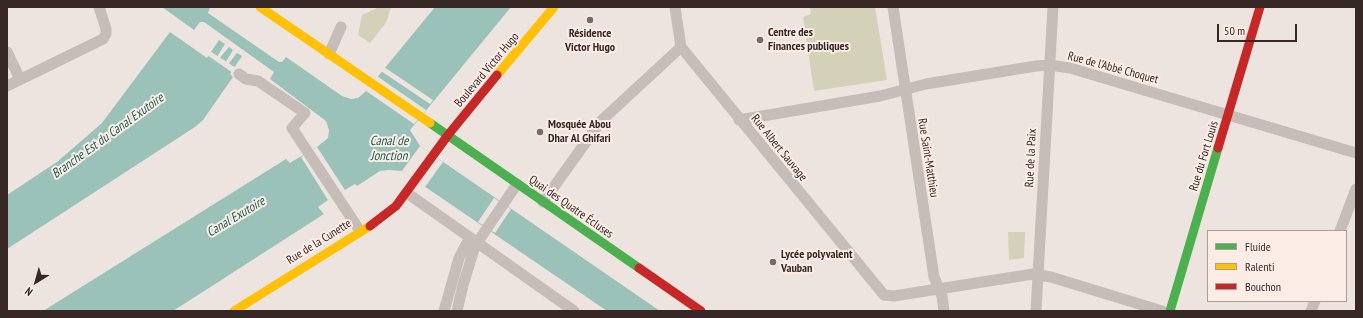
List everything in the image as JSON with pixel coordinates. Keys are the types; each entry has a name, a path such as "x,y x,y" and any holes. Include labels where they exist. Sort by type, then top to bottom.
{"main road":[{"path":"260,7 329,54"},
{"name":"Boulevard Victor Hugo","path":"438,148 554,7"},
{"name":"Rue du Fort Louis","path":"1170,311 1260,7"},
{"name":"Quai des Quatre Écluses","path":"329,54 701,311"},
{"name":"Rue de la Cunette","path":"234,311 393,210 409,190 438,148"}],"street":[{"path":"7,86 105,38 106,32 99,7"},
{"name":"Rue Albert Sauvage","path":"675,7 681,47 739,120 884,295 894,296 939,289"},
{"name":"Rue Saint-Matthieu","path":"893,7 934,277 939,289 944,311"},
{"name":"Rue de la Paix","path":"1036,311 1053,7"},
{"path":"329,54 341,27"},
{"path":"543,202 601,121 681,47"},
{"path":"7,52 20,79"},
{"name":"Rue de l'Abbé Choquet","path":"739,120 880,96 905,89 1028,67 1049,65 1070,68 1229,114 1356,153"},
{"path":"239,74 246,79 258,81 306,113 292,128 360,231"},
{"path":"444,311 459,258 473,241 483,233 517,184"},
{"path":"1340,230 1356,189"},
{"path":"409,190 473,241 574,311"},
{"path":"457,311 473,241"},
{"path":"939,289 1027,274 1037,275 1162,311"}],"green space":[{"path":"379,7 391,7 386,23 370,43 358,35 362,15"},
{"path":"810,7 875,7 887,80 814,91 803,17 811,14"},
{"path":"1008,232 1025,232 1024,258 1009,260"}],"water":[{"path":"162,7 210,7 208,13 279,62 282,62 286,57 342,96 351,99 358,98 366,91 435,7 511,7 410,130 420,146 660,311 607,311 402,171 388,170 380,171 357,186 355,184 328,200 318,207 324,214 173,311 43,311 286,159 290,163 317,147 328,138 329,130 326,121 270,79 274,72 204,22 200,22 194,30"},
{"name":"Branche Est du Canal Exutoire","path":"170,32 207,58 219,40 225,44 215,60 217,61 229,47 233,50 224,65 226,67 237,53 242,56 230,74 233,77 203,120 195,127 7,249 7,195 57,162 102,123"}],"pier":[{"path":"210,51 236,68 233,73 207,55"},
{"path":"384,67 433,100 430,104 381,71"},
{"path":"377,76 426,110 414,124 366,91"},
{"path":"420,146 443,162 425,187 402,171"},
{"path":"317,147 345,190 328,200 301,157"},
{"path":"494,198 511,209 495,233 478,222"}],"traffic: fast":[{"path":"430,123 639,268"},
{"path":"1170,311 1218,148"}],"traffic: slow":[{"path":"260,7 430,123"},
{"path":"497,75 554,7"},
{"path":"234,311 370,226"}],"traffic: jam":[{"path":"1218,148 1260,7"},
{"path":"370,226 396,206 448,135 497,75"},
{"path":"639,268 701,311"}],"place":[{"name":"Résidence Victor Hugo","path":"590,20"},
{"name":"Centre des Finances publiques","path":"760,40"},
{"name":"Mosquée Abou Dhar Al Ghifari","path":"540,132"},
{"name":"Lycée polyvalent Vauban","path":"773,262"}],"water label":[{"name":"Canal de Jonction","path":"389,148"},
{"name":"Canal Exutoire","path":"236,217"}]}
